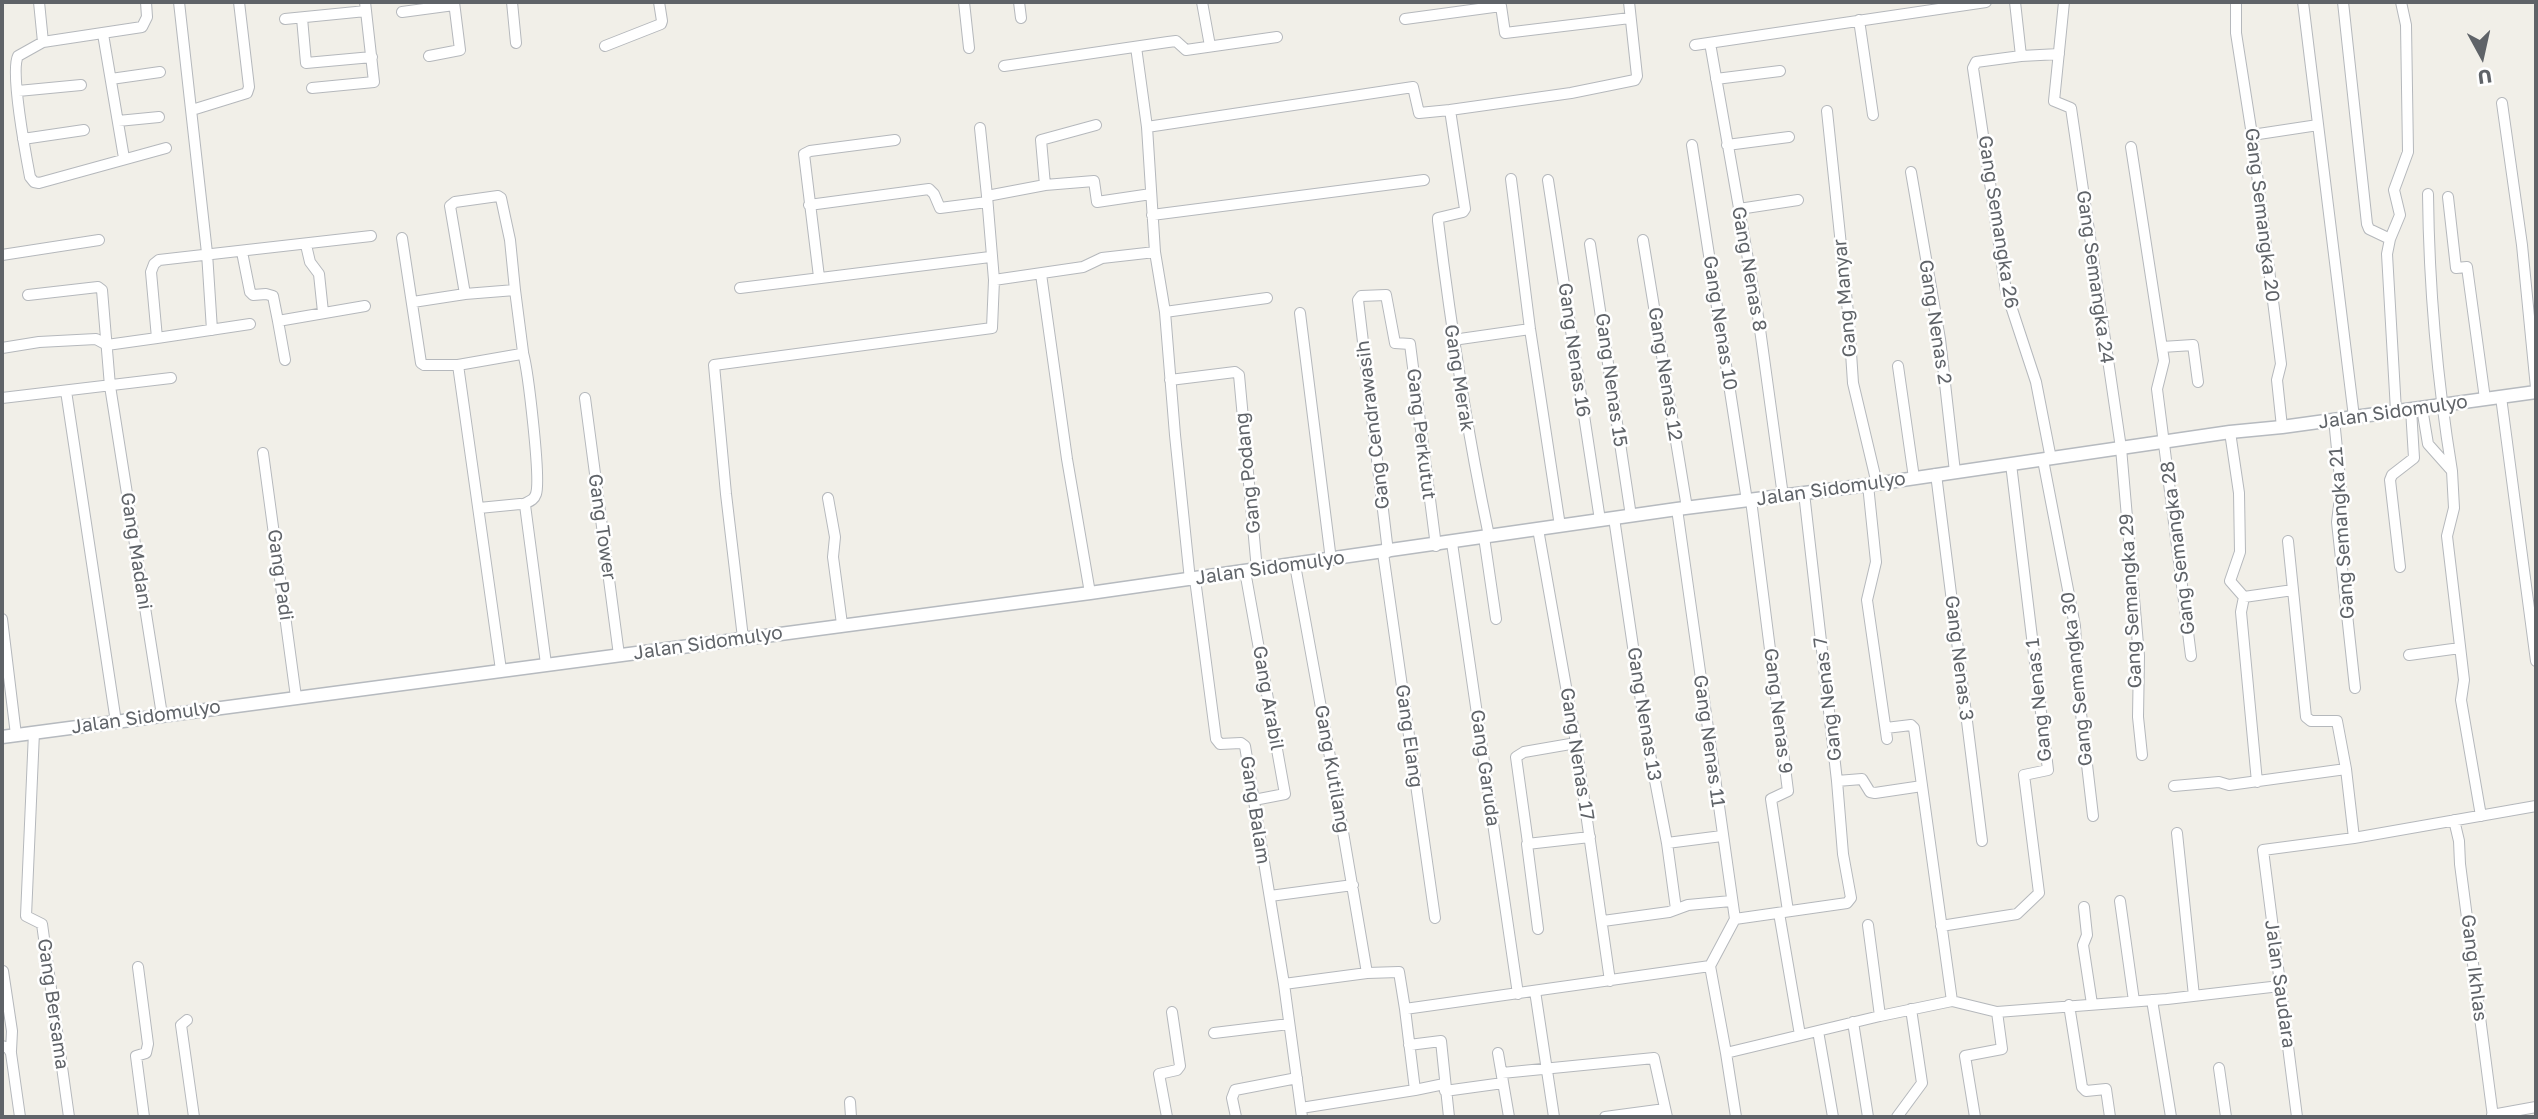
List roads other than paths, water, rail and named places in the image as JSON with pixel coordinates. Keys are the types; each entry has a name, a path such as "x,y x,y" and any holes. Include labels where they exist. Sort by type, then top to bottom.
{"street":[{"path":"39,2 43,43"},
{"path":"146,2 147,17 142,27 43,43 18,55 15,62 23,139 30,177 39,183 166,148"},
{"path":"179,2 207,253 212,330"},
{"path":"192,110 247,93 249,87 239,2"},
{"path":"512,2 516,43"},
{"path":"605,46 661,24 659,2"},
{"path":"964,2 969,48"},
{"path":"1019,2 1021,18"},
{"path":"1202,2 1210,46"},
{"path":"1147,127 1413,88 1419,113 1571,93 1634,80 1637,76 1629,2"},
{"path":"1695,45 1986,2"},
{"path":"2015,2 2021,56 2059,54 2064,2"},
{"path":"2303,2 2354,417"},
{"path":"2343,2 2367,224 2369,229 2390,239"},
{"path":"402,12 454,3 460,50 429,56"},
{"name":"Gang Semangka 20","path":"2235,3 2236,33 2252,135 2281,365 2277,380 2282,427"},
{"path":"1405,19 1501,4 1504,33 1630,18"},
{"path":"285,19 366,7 374,82 312,88"},
{"path":"2396,411 2388,254 2390,239 2400,215 2394,190 2409,152 2409,85 2402,7"},
{"path":"302,18 306,63 372,57"},
{"path":"1859,20 1873,116"},
{"path":"103,34 124,158"},
{"path":"1004,66 1176,41 1185,50 1277,37"},
{"name":"Gang Nenas 8","path":"1712,43 1727,145 1759,322 1783,496"},
{"path":"1136,47 1147,127 1155,252 1165,312 1192,579"},
{"name":"Gang Semangka 24","path":"2059,54 2054,102 2070,106 2121,448"},
{"name":"Gang Semangka 26","path":"2021,56 1976,62 1973,66 2008,300 2036,382 2047,459"},
{"path":"1716,79 1780,71"},
{"path":"111,79 160,72"},
{"path":"18,91 80,85"},
{"path":"2502,103 2522,245 2536,390"},
{"name":"Gang Merak","path":"1450,110 1465,209 1463,212 1438,218 1453,340 1487,536 1496,619"},
{"name":"Gang Manyar","path":"1827,111 1849,322 1851,372 1872,484 1875,562 1867,600 1886,734 1911,725 1914,728 1922,786"},
{"path":"118,121 159,117"},
{"path":"1045,185 1041,140 1096,125"},
{"path":"2252,135 2318,125"},
{"path":"743,638 726,494 715,365 991,328 994,325 994,280 980,128"},
{"path":"23,139 84,130"},
{"path":"1727,145 1789,137"},
{"path":"819,277 805,152 895,139"},
{"name":"Gang Nenas 10","path":"1692,145 1749,500"},
{"name":"Gang Semangka 28","path":"2131,147 2164,361 2157,389 2191,656"},
{"name":"Gang Nenas 2","path":"1911,172 1940,339 1955,472"},
{"path":"1511,179 1530,329 1560,526"},
{"path":"1152,215 1424,180"},
{"name":"Gang Nenas 16","path":"1548,180 1607,519"},
{"path":"809,205 929,189 940,208 1045,185 1094,181 1097,202 1151,194"},
{"path":"2428,194 2429,262 2454,508 2446,533 2464,680 2462,699 2481,816"},
{"path":"465,294 450,206 457,201 498,196 502,200 510,240 530,394 536,495 524,504 479,508"},
{"path":"2448,197 2456,268 2467,267 2485,399"},
{"path":"1738,208 1798,200"},
{"path":"157,338 151,272 159,260 371,236"},
{"path":"402,238 421,363 431,367 458,365 523,353"},
{"path":"2,255 99,240"},
{"name":"Gang Nenas 12","path":"1643,240 1682,509"},
{"name":"Gang Nenas 15","path":"1590,244 1631,516"},
{"path":"306,245 310,262 319,274 323,312"},
{"path":"242,252 250,292 253,295 273,296 285,360"},
{"path":"994,280 1083,267 1102,258 1155,252"},
{"path":"740,288 990,257"},
{"path":"1041,274 1067,459 1090,593"},
{"name":"Gang Madani","path":"29,295 101,287 110,386 162,715"},
{"path":"413,302 515,290"},
{"name":"Gang Perkutut","path":"1359,298 1386,295 1395,342 1410,344 1436,545"},
{"path":"1165,312 1267,298"},
{"name":"Gang Cendrawasih","path":"1359,298 1386,552"},
{"path":"278,321 365,306"},
{"path":"1300,313 1331,560"},
{"path":"2,348 96,339 107,345 250,324"},
{"path":"1453,340 1530,329"},
{"path":"2162,347 2193,345 2198,382"},
{"path":"458,365 501,670"},
{"path":"1898,366 1914,478"},
{"name":"Gang Podang","path":"1170,380 1235,372 1239,375 1251,571"},
{"path":"2,398 171,378"},
{"name":"Jalan Sidomulyo","path":"2,737 1295,565 2536,390"},
{"path":"66,391 116,722"},
{"path":"2501,397 2536,661"},
{"name":"Gang Tower","path":"585,398 619,655"},
{"path":"2416,408 2428,444 2452,471"},
{"path":"2400,567 2390,480 2392,475 2414,458 2416,408"},
{"name":"Gang Semangka 21","path":"2328,420 2341,489 2337,522 2355,688"},
{"path":"2230,432 2239,493 2237,588 2257,782"},
{"name":"Gang Semangka 29","path":"2121,448 2138,656 2138,717 2142,755"},
{"name":"Gang Padi","path":"263,453 296,697"},
{"name":"Gang Semangka 30","path":"2047,459 2075,626 2079,696 2094,816"},
{"name":"Gang Nenas 1","path":"1941,926 2019,914 2039,893 2024,775 2048,769 2011,464"},
{"name":"Gang Nenas 3","path":"1936,474 1982,841"},
{"name":"Gang Nenas 7","path":"1783,912 1847,903 1851,898 1843,854 1804,493"},
{"path":"828,498 835,537 833,557 842,624"},
{"name":"Gang Nenas 9","path":"1749,500 1788,791 1771,798 1783,912"},
{"path":"524,504 546,664"},
{"name":"Gang Nenas 11","path":"1682,509 1722,836 1735,919"},
{"name":"Gang Nenas 13","path":"1607,519 1667,843 1676,909"},
{"name":"Gang Nenas 17","path":"1538,529 1576,743 1610,981"},
{"path":"2288,541 2306,717 2311,721 2336,721 2346,769 2354,838 2536,806"},
{"name":"Gang Garuda","path":"1452,543 1518,994"},
{"name":"Gang Elang","path":"1386,552 1435,918"},
{"name":"Gang Kutilang","path":"1295,565 1367,973"},
{"name":"Gang Arabil","path":"1251,571 1285,794 1254,800"},
{"name":"Gang Balam","path":"1192,579 1216,739 1220,744 1244,743 1284,984 1301,1112"},
{"path":"2237,588 2293,590"},
{"path":"2,619 16,735"},
{"path":"2409,655 2460,648"},
{"name":"Gang Bersama","path":"34,732 26,916 42,924 69,1117"},
{"path":"1538,929 1516,757 1524,752 1576,743"},
{"path":"2174,786 2220,782 2229,785 2346,769"},
{"path":"1837,781 1862,779 1870,792 1875,793 1922,786 1952,1001"},
{"name":"Gang Ikhlas","path":"2455,820 2493,1116"},
{"path":"2177,833 2194,996"},
{"path":"1667,843 1722,836"},
{"path":"1528,843 1590,837"},
{"name":"Jalan Saudara","path":"2297,1117 2263,850 2354,838"},
{"path":"1270,896 1353,885"},
{"path":"1603,921 1669,912 1688,905 1731,901"},
{"path":"2120,901 2134,1001"},
{"path":"2084,906 2087,935 2083,945 2092,1004"},
{"path":"1736,1117 1710,966 1735,919 1783,912 1800,1035"},
{"path":"1868,925 1880,1016"},
{"path":"1405,1009 1710,966"},
{"path":"138,967 148,1044 146,1053 136,1056 144,1117"},
{"path":"3,971 12,1031 6,1049 20,1117"},
{"path":"1284,984 1367,973 1400,972 1415,1090"},
{"path":"1726,1053 1952,1001 1997,1012 2152,1000 2280,986"},
{"path":"1535,991 1555,1117"},
{"path":"2152,1000 2171,1117"},
{"path":"2069,1005 2082,1087 2086,1091 2106,1089 2110,1117"},
{"path":"1897,1117 1922,1082 1911,1009"},
{"path":"1167,1117 1158,1074 1177,1070 1180,1066 1172,1012"},
{"path":"1975,1117 1965,1056 2001,1050 1997,1012"},
{"path":"187,1020 181,1025 194,1117"},
{"path":"1853,1022 1868,1117"},
{"path":"1214,1033 1289,1024"},
{"path":"1818,1031 1833,1117"},
{"path":"1409,1045 1441,1041 1449,1117"},
{"path":"1498,1053 1509,1117"},
{"path":"1301,1112 1415,1090 1503,1078 1547,1067 1654,1058 1666,1113 1605,1116"},
{"path":"2219,1068 2226,1117"},
{"path":"1236,1117 1232,1098 1235,1090 1297,1078"},
{"path":"850,1102 851,1117"},
{"path":"2493,1116 2536,1107"}]}
